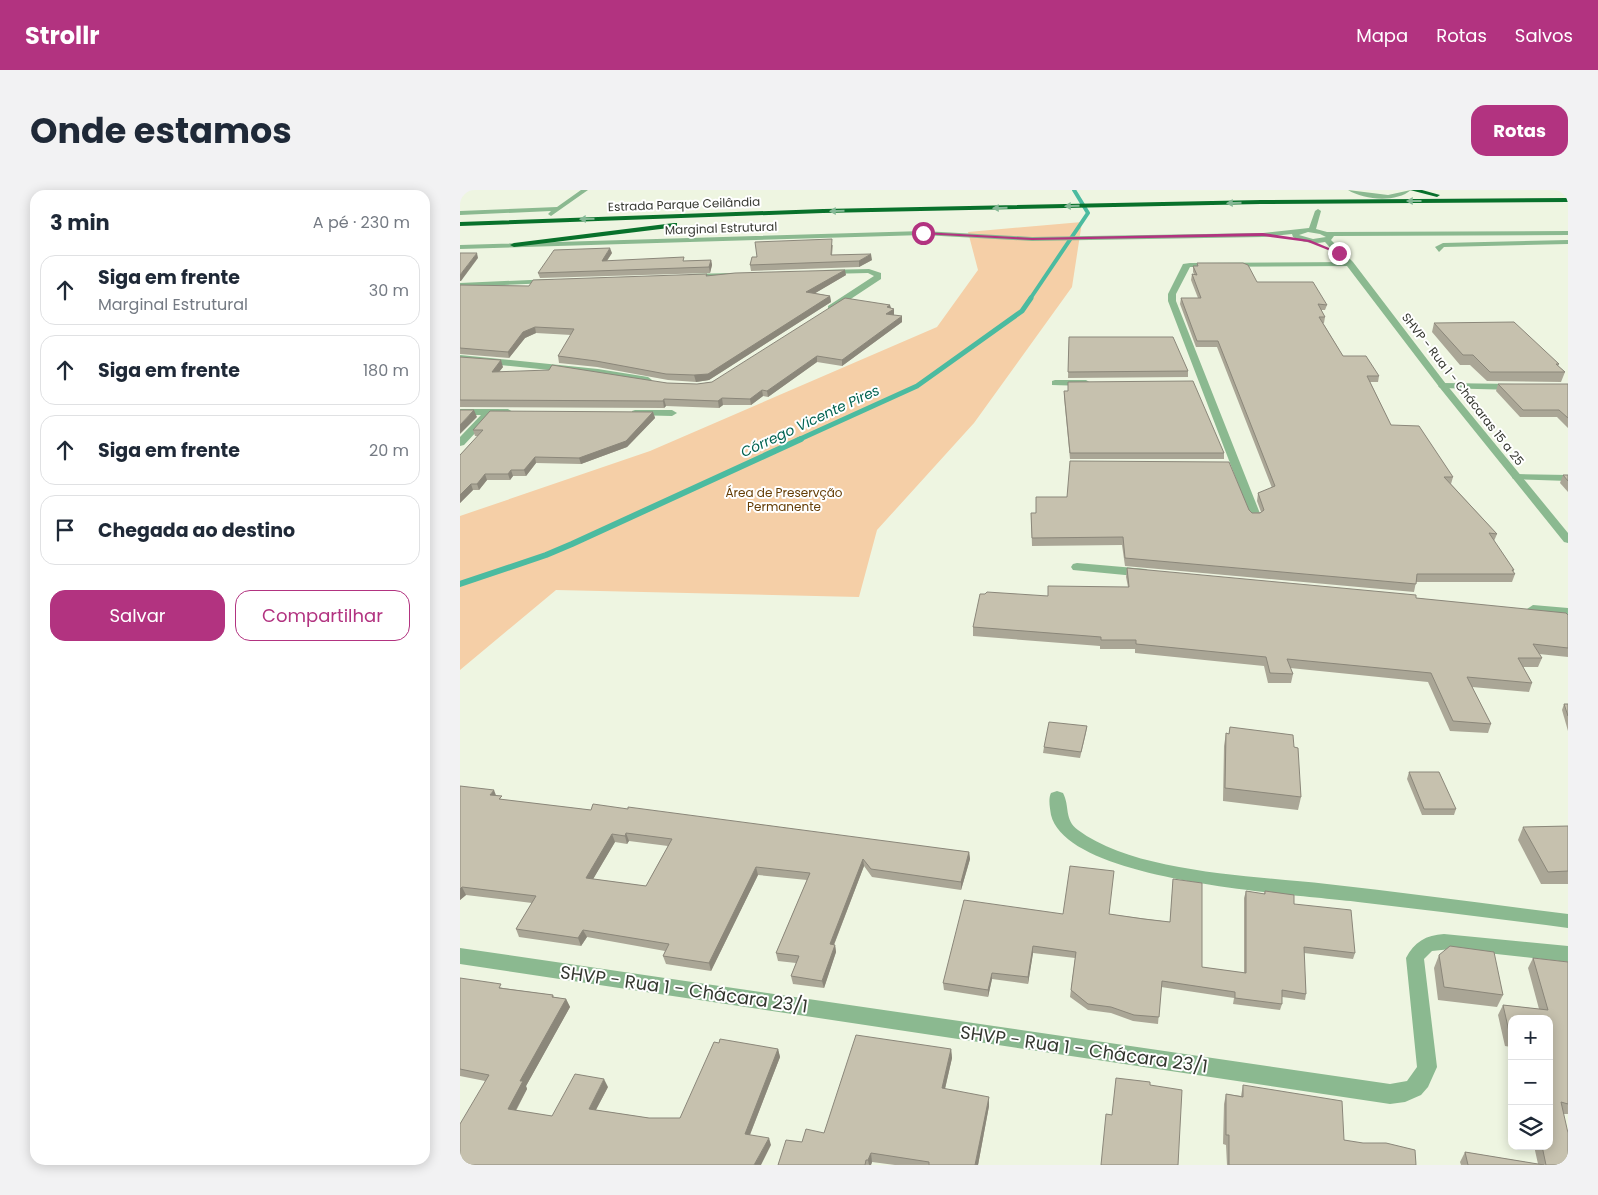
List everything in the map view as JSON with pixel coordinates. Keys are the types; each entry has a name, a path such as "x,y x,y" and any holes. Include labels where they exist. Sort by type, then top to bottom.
{"highway":[{"path":"1413,190 1438,195 1556,200"},
{"path":"1261,202 1310,199 1344,192"},
{"name":"Estrada Parque Ceilândia","path":"460,232 1048,210 1095,205 1568,200"},
{"name":"Estrada Parque Ceilândia","path":"460,224 813,211 1048,210 1100,213 1185,212"},
{"path":"1308,211 1327,211"},
{"path":"514,245 687,223"}],"street":[{"path":"542,220 585,190"},
{"path":"1344,192 1386,196 1403,194 1408,190"},
{"path":"460,213 558,209"},
{"path":"1312,230 1318,211"},
{"path":"1263,235 1312,230 1327,237"},
{"path":"1302,231 1294,234 1297,238 1306,240 1327,237 1568,233"},
{"name":"Marginal Estrutural","path":"460,247 908,234 1032,239 1263,235 1306,240"},
{"name":"SHVP - Rua 1 - Chácaras 15 a 25","path":"1327,237 1350,264 1442,386 1568,540"},
{"name":"SHVP - Rua 1 - Chácaras 15 a 25","path":"1306,240 1339,253"},
{"path":"1439,250 1438,247 1443,245 1568,242"},
{"path":"1255,516 1231,464 1203,382 1172,301 1172,294 1186,266 1197,264 1350,264"},
{"path":"820,272 869,271 878,275 878,277 820,314"},
{"path":"676,276 743,274"},
{"path":"460,285 558,281"},
{"path":"460,358 598,372 661,382"},
{"path":"1193,382 1203,382"},
{"path":"1054,383 1094,383"},
{"path":"1442,386 1522,387"},
{"path":"460,412 518,412"},
{"path":"460,443 489,412"},
{"path":"624,412 672,413"},
{"path":"1517,477 1568,478"},
{"path":"1077,566 1156,574"},
{"path":"1520,608 1568,612"},
{"path":"1057,797 1058,816 1071,834 1098,850 1134,862 1200,876 1568,920"},
{"name":"SHVP - Rua 1 - Chácara 23/1","path":"460,956 1390,1094 1408,1093 1420,1084 1427,1067 1415,958 1421,948 1434,941 1568,954"}],"green space":[{"name":"Área de Preservção Permanente","path":"1082,222 1072,287 974,423 877,530 859,597 556,590 460,670 460,516 650,451 937,327 978,270 968,232"}],"building":[{"path":"832,239 831,255 871,254 859,261 750,265 752,257 757,257 755,242"},
{"path":"610,248 602,261 684,257 683,261 711,260 709,267 538,273 554,250"},
{"path":"460,253 477,253 460,275"},
{"path":"1197,263 1243,263 1248,265 1257,282 1313,282 1327,305 1318,304 1325,317 1319,317 1343,356 1366,356 1379,376 1367,376 1391,425 1419,426 1453,477 1444,477 1497,534 1489,533 1515,574 1417,574 1416,584 1125,558 1123,537 1032,538 1031,513 1036,513 1036,497 1067,497 1070,461 1229,462 1249,510 1252,513 1260,513 1264,510 1258,493 1275,486 1218,341 1197,341 1181,298 1201,298 1192,274 1197,275 1193,266 1198,266"},
{"path":"845,270 806,292 830,296 708,374 666,374 558,356 574,329 535,327 523,332 508,352 460,348 460,285 529,286 533,280 707,274 706,276 735,273"},
{"path":"845,298 890,305 887,307 894,309 886,314 902,316 842,360 817,356 767,391 762,390 750,399 722,398 718,401 664,399 663,401 460,400 460,357 501,360 492,372 549,370 552,365 667,383 697,384 712,382"},
{"path":"1514,322 1559,364 1556,364 1565,372 1490,372 1473,355 1463,355 1434,323"},
{"path":"1069,337 1173,337 1188,371 1068,372"},
{"path":"1193,381 1224,453 1070,453 1064,391 1068,391 1068,382"},
{"path":"1498,384 1568,384 1568,418 1559,410 1523,410"},
{"path":"460,410 474,410 460,425"},
{"path":"490,411 653,412 626,441 579,458 535,457 524,470 511,470 508,474 485,474 477,484 471,484 460,495 460,455 483,430 473,430"},
{"path":"1127,568 1416,595 1416,598 1566,613 1568,615 1568,648 1533,644 1542,658 1518,658 1532,683 1467,677 1491,724 1453,721 1431,673 1287,659 1293,674 1270,673 1266,657 1136,644 1136,640 1101,640 1101,637 973,627 980,594 987,592 1048,596 1048,586 1129,587"},
{"path":"1564,704 1568,704 1568,716"},
{"path":"1049,722 1087,726 1081,752 1044,747"},
{"path":"1230,727 1293,735 1294,747 1298,748 1301,797 1225,788 1226,733 1229,734"},
{"path":"1409,772 1439,772 1456,809 1424,809"},
{"path":"460,786 494,790 490,795 502,796 499,799 591,810 593,804 628,809 628,807 969,852 961,882 871,869 863,859 830,944 835,945 822,981 791,976 799,956 776,953 810,873 756,867 709,963 663,956 669,944 583,930 578,938 516,929 536,896 462,887 460,889","holes":["626,833 672,839 646,886 586,878 612,834 625,836"]},
{"path":"1568,826 1568,871 1548,872 1523,827"},
{"path":"1070,866 1114,871 1109,914 1144,919 1170,922 1173,879 1202,883 1202,967 1246,973 1246,891 1265,894 1265,891 1294,895 1294,904 1351,910 1355,953 1304,947 1306,994 1282,990 1282,1004 1235,998 1235,992 1162,981 1159,1017 1134,1015 1111,1007 1088,1004 1071,990 1076,952 1033,946 1028,977 992,973 988,990 943,983 964,900 1063,914"},
{"path":"1450,946 1494,952 1503,995 1444,987 1439,955"},
{"path":"1533,958 1568,962 1568,1104 1561,1102 1568,1133 1568,1165 1546,1165 1543,1150 1553,1150 1553,1015 1508,1015 1508,1027 1503,1005 1548,1010"},
{"path":"460,978 501,984 499,988 553,995 552,997 566,999 520,1081 523,1081 508,1109 552,1116 575,1074 604,1079 589,1109 649,1118 680,1118 714,1042 719,1043 720,1039 778,1049 745,1134 769,1138 754,1165 460,1165 460,1124 489,1075 460,1069"},
{"path":"856,1035 951,1049 942,1088 989,1097 975,1165 929,1165 929,1162 871,1153 865,1165 778,1165 786,1140 802,1142 806,1129 824,1133"},
{"path":"1116,1078 1150,1082 1150,1085 1182,1090 1178,1165 1101,1165 1106,1114 1112,1115"},
{"path":"1243,1085 1342,1101 1344,1140 1363,1143 1386,1143 1415,1150 1416,1165 1229,1165 1229,1135 1226,1135 1226,1094 1243,1097"},
{"path":"1465,1152 1544,1165 1468,1165"}],"waterway":[{"name":"Córrego Vicente Pires","path":"1030,299 1088,213 1074,190"},
{"name":"Córrego Vicente Pires","path":"798,440 917,386 1022,311 1031,298"},
{"name":"Córrego Vicente Pires","path":"460,584 546,555 572,544 801,439"}],"route":[{"path":"923,233 1008,239 1263,235 1309,241 1339,253"}]}
